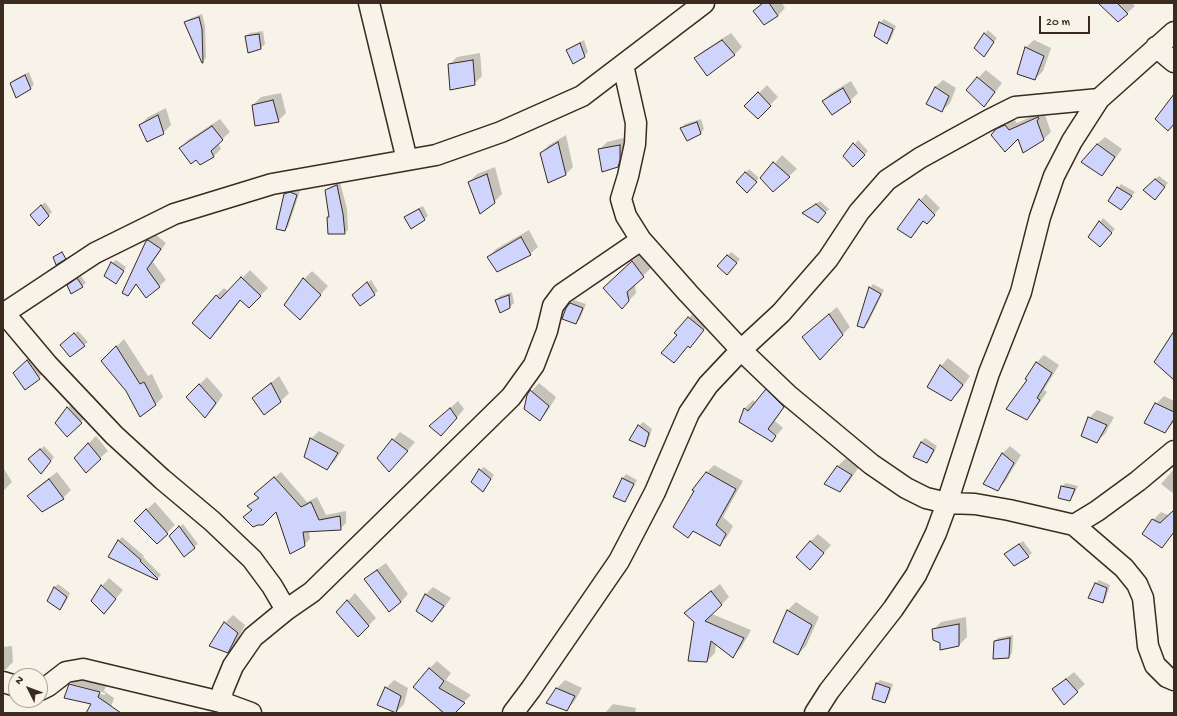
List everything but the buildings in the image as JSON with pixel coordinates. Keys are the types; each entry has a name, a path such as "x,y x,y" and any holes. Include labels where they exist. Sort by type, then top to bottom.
{"street":[{"path":"369,3 407,160"},
{"path":"286,610 272,586 252,559 212,521 162,479 114,435 47,364 3,313 95,253 174,214 272,184 436,155 501,132 582,96 704,3"},
{"path":"815,713 829,691 892,610 916,575 936,533 989,373 1021,292 1040,217 1054,176 1072,141 1099,99 1174,32"},
{"path":"1156,48 1174,62"},
{"path":"623,65 636,123 635,144 621,199 626,216 641,240 688,293 741,350 788,395 871,464 906,488 926,498 947,503 974,504 1009,510 1074,525 1124,568 1137,584 1143,598 1148,646 1155,665 1167,677 1174,680"},
{"path":"513,713 619,562 655,492 689,413 708,385 741,350 781,313 828,259 859,212 887,180 920,158 1015,107 1099,99"},
{"path":"221,702 223,690 233,666 253,637 286,610 312,592 511,397 534,365 553,306 562,294 641,240"},
{"path":"1074,525 1097,511 1138,481 1174,451"},
{"path":"48,686 66,672 83,669 221,702 251,713"}]}
